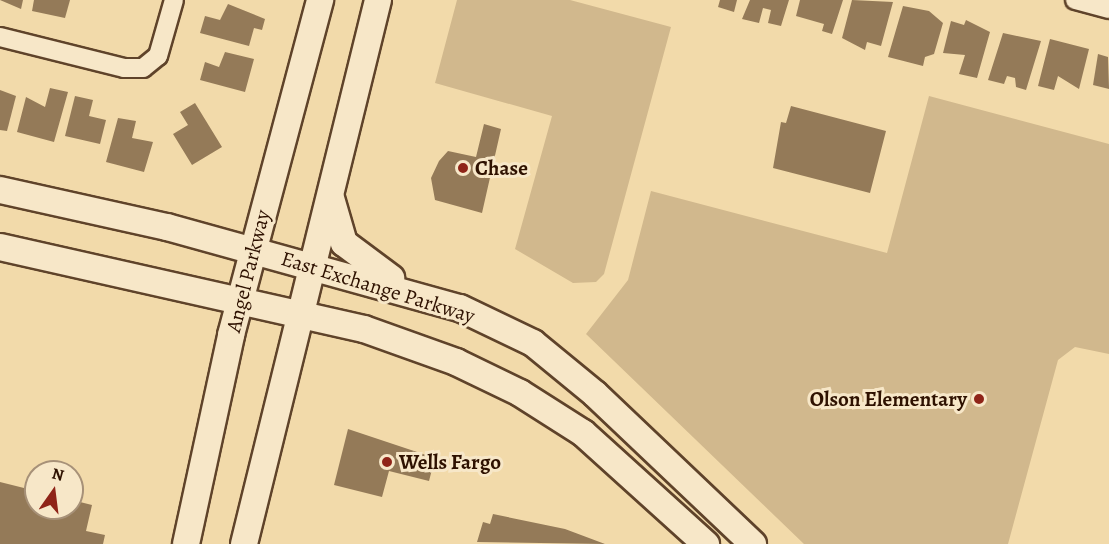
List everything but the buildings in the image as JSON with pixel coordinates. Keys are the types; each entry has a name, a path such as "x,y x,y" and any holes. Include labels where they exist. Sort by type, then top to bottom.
{"main road":[{"name":"Angel Parkway","path":"186,544 240,302 320,0"},
{"path":"244,544 378,0"},
{"path":"331,187 335,226 357,258 460,308"},
{"name":"East Exchange Parkway","path":"0,190 253,250 460,308 533,343 595,394 753,544"},
{"path":"0,247 394,339 520,393 583,433 707,544 732,524"}],"street":[{"path":"0,38 124,68 147,66 162,47 174,0"},
{"path":"1075,0 1109,9"}],"shaded area":[{"path":"457,0 570,0 671,27 604,274 596,282 573,283 515,249 552,116 435,83"},
{"name":"Olson Elementary","path":"929,96 1109,144 1109,354 1075,347 1058,360 1008,544 804,544 586,334 628,280 651,191 887,253"}],"place":[{"name":"Chase","path":"463,168"},
{"name":"Olson Elementary","path":"979,399"},
{"name":"Wells Fargo","path":"387,462"}]}
